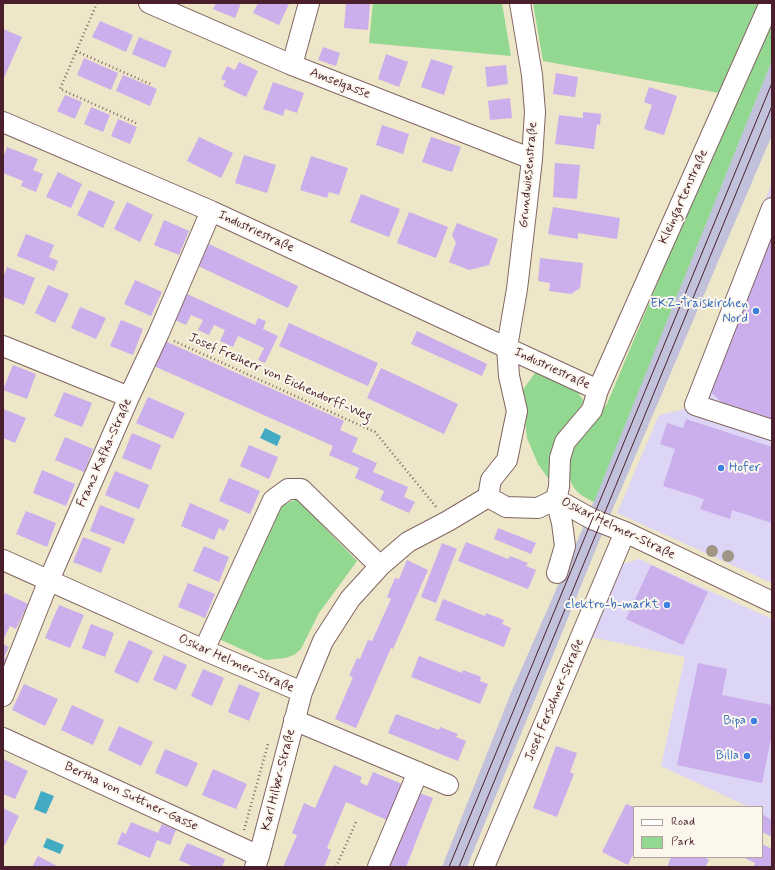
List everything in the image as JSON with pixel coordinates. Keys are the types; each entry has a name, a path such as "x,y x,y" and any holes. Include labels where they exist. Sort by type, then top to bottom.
{"street":[{"name":"Amselgasse","path":"149,3 292,65 532,159"},
{"path":"292,65 309,3"},
{"name":"Grundwiesenstraße","path":"507,347 517,289 532,159 535,112 532,75 520,3"},
{"name":"Kleingartenstraße","path":"598,390 770,3"},
{"name":"Industriestraße","path":"3,122 211,211 598,390 592,410 565,442 560,458 559,487 556,499"},
{"path":"772,208 695,405 772,430"},
{"name":"Franz Kafka-Straße","path":"3,696 49,580 129,397 158,335 211,211"},
{"path":"3,346 129,397"},
{"name":"Industriestraße","path":"488,497 491,480 507,460 517,411 509,376 507,347"},
{"path":"204,650 273,500 288,489 301,489 380,566"},
{"name":"Oskar Helmer-Straße","path":"3,560 302,692 323,641 350,599 380,566 408,542 448,521 488,497 506,507 538,508 556,499 592,519 624,532 772,602"},
{"path":"556,499 562,523 565,546 557,573"},
{"name":"Josef Ferschner-Straße","path":"484,867 624,532"},
{"name":"Karl Hilber-Straße","path":"257,862 302,692"},
{"path":"294,720 448,785"},
{"name":"Bertha von Suttner-Gasse","path":"3,738 257,862"},
{"path":"378,867 418,772"}],"path":[{"path":"97,3 60,89 136,123"},
{"path":"76,51 150,84"},
{"name":"Josef Freiherr von Eichendorff-Weg","path":"158,335 375,432 448,521"},
{"path":"336,867 357,820"}],"shaded area":[{"path":"772,60 772,135 600,539 467,867 442,867 511,693 582,530"},
{"path":"772,182 772,583 617,513 659,415 685,409"},
{"path":"639,559 772,619 772,820 763,815 763,806 747,806 661,766 685,657 591,637 623,564"}],"green space":[{"path":"373,3 502,3 511,56 369,43"},
{"path":"533,3 758,3 719,93 543,61"},
{"path":"772,9 772,60 594,502 585,498 575,489 572,484 568,472 566,455 607,404"},
{"path":"535,373 575,388 583,400 580,413 550,481 538,464 527,438 522,391"},
{"path":"297,499 357,561 319,613 301,649 294,655 285,658 266,660 219,639 274,516 283,505"}],"water":[{"path":"265,428 281,436 277,446 260,438"},
{"path":"41,791 54,796 46,814 34,809"},
{"path":"47,838 64,845 60,854 43,847"}],"building":[{"path":"216,3 241,3 235,18 213,9"},
{"path":"258,3 289,4 279,25 253,13"},
{"path":"346,3 370,3 368,30 344,28"},
{"path":"100,21 133,35 126,52 92,37"},
{"path":"3,29 22,37 3,80"},
{"path":"139,37 172,51 165,68 132,54"},
{"path":"323,47 340,53 336,66 318,60"},
{"path":"386,54 408,62 399,87 378,79"},
{"path":"84,58 118,73 111,90 77,75"},
{"path":"431,59 453,66 444,95 421,87"},
{"path":"239,62 258,71 246,97 223,86 226,81 221,79 227,66 235,70"},
{"path":"506,65 508,84 487,87 485,67"},
{"path":"556,73 578,77 575,97 553,94"},
{"path":"123,75 157,89 150,106 116,91"},
{"path":"273,82 304,93 297,113 285,109 283,116 263,109"},
{"path":"649,87 677,96 664,135 644,129 652,105 644,102"},
{"path":"65,95 82,102 75,119 57,111"},
{"path":"510,98 512,118 490,120 488,101"},
{"path":"91,107 110,115 103,132 84,124"},
{"path":"583,112 601,114 600,125 597,124 594,149 555,144 559,115 583,118"},
{"path":"118,119 137,127 130,144 111,136"},
{"path":"382,125 409,134 403,154 376,145"},
{"path":"199,137 233,153 221,178 187,161"},
{"path":"431,137 461,147 452,172 422,162"},
{"path":"7,147 38,159 33,170 43,174 36,192 21,186 23,181 3,173 3,158"},
{"path":"244,155 276,165 267,193 235,183"},
{"path":"311,156 348,168 339,195 329,192 327,198 300,190"},
{"path":"555,163 580,165 577,199 553,197"},
{"path":"58,172 82,184 71,208 46,197"},
{"path":"89,190 115,202 103,228 77,215"},
{"path":"361,194 400,209 389,237 350,222"},
{"path":"127,202 153,215 140,242 114,229"},
{"path":"553,207 620,218 617,239 578,233 578,239 548,234"},
{"path":"409,212 448,227 436,258 397,243"},
{"path":"164,220 189,231 179,255 154,245"},
{"path":"457,223 498,239 489,265 469,270 449,262 456,243 452,235"},
{"name":"EKZ-Traiskirchen Nord","path":"772,232 772,426 729,410 709,390"},
{"path":"26,234 54,245 49,257 58,261 54,271 17,256"},
{"path":"209,244 298,286 288,308 198,266"},
{"path":"540,258 583,263 580,288 571,294 549,291 550,283 538,281"},
{"path":"7,267 35,278 24,305 3,297 3,278"},
{"path":"135,280 162,292 151,316 124,304"},
{"path":"48,285 69,294 55,323 35,313"},
{"path":"187,294 255,325 258,318 266,321 263,329 278,336 265,363 258,360 264,348 238,336 233,347 220,341 225,330 214,325 209,335 198,330 203,320 191,315 186,325 175,320"},
{"path":"80,307 106,318 96,339 71,328"},
{"path":"121,320 143,329 133,355 110,346"},
{"path":"289,323 378,363 368,386 279,346"},
{"path":"417,331 487,364 482,376 411,344"},
{"path":"165,341 344,421 340,430 358,438 352,452 377,463 373,472 408,487 404,497 415,502 409,513 380,500 384,491 355,478 359,468 329,455 333,446 154,366"},
{"path":"13,365 36,374 27,399 3,390"},
{"path":"381,368 458,404 444,434 367,398"},
{"path":"64,392 92,403 82,427 54,416"},
{"path":"148,397 185,413 173,439 136,423"},
{"path":"3,409 26,418 15,443 3,438"},
{"name":"Hofer","path":"686,419 772,447 772,523 732,510 730,519 700,509 704,499 663,486 675,449 660,444 667,423 683,428"},
{"path":"132,433 161,445 151,470 122,458"},
{"path":"65,437 93,449 84,472 55,460"},
{"path":"249,445 278,457 269,479 240,466"},
{"path":"42,470 75,484 66,506 33,493"},
{"path":"115,471 149,485 139,509 105,495"},
{"path":"229,478 260,491 250,514 219,501"},
{"path":"190,503 229,520 224,531 219,528 214,540 181,526"},
{"path":"100,505 135,519 124,544 90,531"},
{"path":"26,511 56,523 47,547 16,534"},
{"path":"498,528 536,543 531,554 494,539"},
{"path":"83,537 111,548 101,573 73,562"},
{"path":"466,542 508,559 510,556 528,563 526,566 536,570 528,589 458,561"},
{"path":"442,543 457,549 436,603 421,597"},
{"path":"204,546 229,557 219,582 193,571"},
{"path":"407,560 428,570 393,649 391,648 356,728 335,719 353,677 349,676 357,658 360,659 368,640 372,641 391,599 387,597 395,578 399,579"},
{"name":"elektro-b-markt","path":"651,565 708,592 683,645 626,619"},
{"path":"188,583 215,594 205,618 178,607"},
{"path":"5,593 28,604 16,629 10,626 3,640 3,597"},
{"path":"443,599 485,616 486,613 504,620 502,624 511,628 504,647 435,620"},
{"path":"59,605 84,615 70,648 45,638"},
{"path":"91,624 114,633 105,657 82,648"},
{"path":"129,640 153,651 138,683 114,672"},
{"path":"3,644 9,647 4,657 8,659 3,668"},
{"path":"164,655 187,665 176,690 153,680"},
{"path":"419,656 462,673 463,670 481,677 480,681 488,684 480,704 411,677"},
{"path":"698,663 727,669 722,695 772,705 772,734 762,783 677,765"},
{"path":"203,669 224,678 212,706 191,696"},
{"path":"24,684 58,699 45,726 12,710"},
{"path":"239,684 260,693 249,721 228,712"},
{"path":"72,705 104,720 93,745 61,730"},
{"path":"396,714 439,730 440,727 458,734 456,737 466,741 458,761 388,733"},
{"path":"119,726 153,742 141,766 108,750"},
{"path":"556,746 577,753 570,772 574,774 557,817 533,808"},
{"path":"165,749 198,763 187,787 155,773"},
{"path":"3,759 28,771 15,799 3,794"},
{"path":"334,765 362,777 360,782 367,786 373,772 402,784 387,820 346,802 327,848 331,850 324,867 283,867 297,835 292,833 304,803 315,808"},
{"path":"213,769 247,784 236,809 202,795"},
{"path":"419,793 433,798 406,867 389,867"},
{"path":"626,804 633,807 633,854 628,865 602,852"},
{"path":"3,808 19,816 5,845 3,844"},
{"path":"763,815 772,820 772,837 763,832"},
{"path":"131,822 158,833 162,824 176,830 170,845 157,840 150,858 117,844 122,832 126,834"},
{"path":"187,843 225,859 222,867 194,867 179,860"},
{"path":"763,844 772,849 772,867 753,867 755,863 745,858 763,858"},
{"path":"38,856 59,867 32,867"},
{"path":"671,858 706,858 709,860 705,867 667,867"}],"tram line":[{"path":"449,867 772,83"},
{"path":"459,867 772,106"}],"place":[{"name":"EKZ-Traiskirchen Nord","path":"756,311"},
{"name":"Hofer","path":"721,468"},
{"name":"elektro-b-markt","path":"667,605"},
{"name":"Bipa","path":"754,721"},
{"name":"Billa","path":"747,756"}]}
